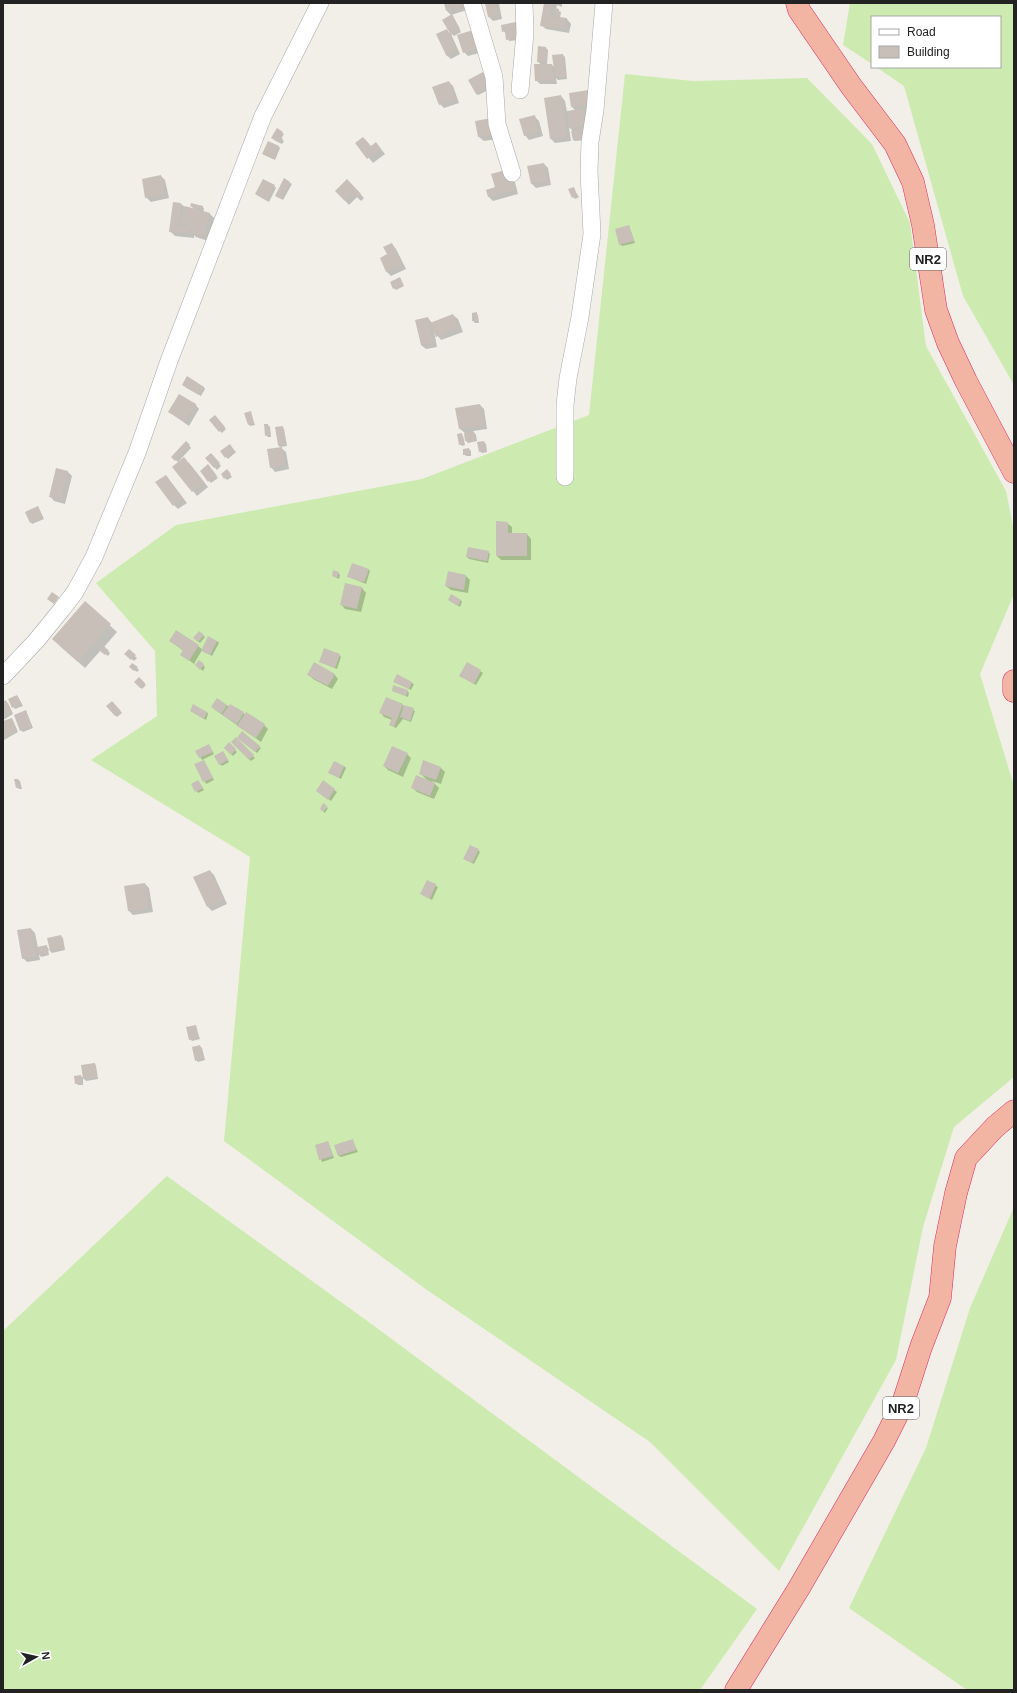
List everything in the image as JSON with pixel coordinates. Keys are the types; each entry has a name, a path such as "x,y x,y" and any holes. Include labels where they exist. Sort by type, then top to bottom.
{"highway":[{"name":"NR2","path":"798,7 851,86 895,144 913,182 923,225 936,310 943,330 966,381 1014,472"},
{"path":"1014,681 1014,692"},
{"name":"NR2","path":"736,1690 799,1588 891,1428 903,1403 921,1347 940,1298 945,1246 956,1193 966,1158 995,1127 1014,1111"}],"street":[{"path":"3,676 36,641 75,592 94,557 137,453 169,361 263,116 320,3"},
{"path":"472,3 494,77 497,124 512,173"},
{"path":"520,90 525,32 524,3"},
{"path":"565,477 565,405 568,378 580,318 592,234 588,171 604,3"}],"green space":[{"path":"850,3 1014,3 1014,385 963,296 904,86 877,68 1001,68 1001,16 871,16 871,63 843,45"},
{"path":"625,74 693,81 807,78 872,144 910,223 926,346 1006,491 1014,531 1014,594 980,674 1014,786 1014,1077 954,1127 923,1227 896,1360 779,1571 650,1442 427,1290 224,1141 250,857 91,760 157,716 155,651 96,583 176,525 422,479 589,415"},
{"path":"167,1176 366,1320 757,1609 700,1690 3,1690 3,1331"},
{"path":"1014,1207 1014,1690 967,1690 849,1608 926,1448 970,1308"}],"building":[{"path":"444,3 463,3 464,6 446,11"},
{"path":"485,3 496,3 498,15 488,17"},
{"path":"544,3 552,3 550,16 567,18 565,29 540,26"},
{"path":"555,8 559,9 559,16 554,16"},
{"path":"452,14 460,29 451,35 442,20"},
{"path":"516,22 518,38 506,40 505,31 502,32 501,25"},
{"path":"447,29 457,50 446,55 436,34"},
{"path":"473,30 479,48 463,53 457,35"},
{"path":"538,46 546,47 546,62 537,62"},
{"path":"563,54 566,77 555,78 552,55"},
{"path":"534,64 552,64 553,80 535,81"},
{"path":"483,72 490,87 476,94 468,80"},
{"path":"449,81 456,99 439,105 432,87"},
{"path":"589,90 591,104 571,107 569,93"},
{"path":"561,95 567,137 550,139 544,98"},
{"path":"587,108 590,125 569,128 567,111"},
{"path":"535,115 539,132 524,136 519,119"},
{"path":"492,118 495,135 478,137 475,121"},
{"path":"277,128 283,132 280,137 283,139 280,143 271,138"},
{"path":"583,129 584,139 573,140 571,131"},
{"path":"363,137 371,146 376,142 381,149 367,159 355,143"},
{"path":"268,141 279,146 273,159 262,154"},
{"path":"544,163 548,181 531,184 527,166"},
{"path":"509,169 515,190 488,197 486,190 495,187 491,174"},
{"path":"161,175 165,194 145,198 142,179"},
{"path":"284,178 290,182 281,199 275,196"},
{"path":"263,179 275,185 267,201 255,194"},
{"path":"347,179 361,194 356,198 352,193 345,201 335,191"},
{"path":"574,187 577,195 572,198 568,189"},
{"path":"173,202 181,203 179,225 191,227 190,234 169,232"},
{"path":"191,203 203,206 202,210 190,206"},
{"path":"185,206 210,213 204,237 191,233 193,227 180,223"},
{"path":"629,225 634,241 619,245 615,229"},
{"path":"392,243 402,265 386,272 380,258 387,254 383,247"},
{"path":"400,277 403,284 393,289 390,282"},
{"path":"477,312 477,321 472,321 472,313"},
{"path":"453,314 459,328 436,337 430,323"},
{"path":"428,317 433,343 421,345 415,320"},
{"path":"187,376 204,387 199,395 182,385"},
{"path":"179,394 196,404 185,422 168,412"},
{"path":"480,404 484,425 459,429 455,408"},
{"path":"251,411 254,423 248,425 244,413"},
{"path":"215,415 225,427 219,432 209,420"},
{"path":"264,424 268,424 269,435 265,436"},
{"path":"283,426 286,444 278,445 275,427"},
{"path":"474,432 475,440 465,441 464,433"},
{"path":"462,433 464,444 459,445 457,434"},
{"path":"186,441 190,445 175,461 171,457"},
{"path":"484,441 485,451 479,452 477,442"},
{"path":"230,444 234,450 225,458 220,451"},
{"path":"282,447 285,465 270,468 267,449"},
{"path":"469,448 470,454 463,455 463,449"},
{"path":"211,453 220,463 214,468 205,458"},
{"path":"184,457 204,482 192,492 172,467"},
{"path":"208,464 217,476 208,482 200,471"},
{"path":"56,468 68,471 61,500 49,497"},
{"path":"227,469 231,474 224,479 221,474"},
{"path":"166,475 183,498 173,506 155,482"},
{"path":"38,506 43,517 30,523 25,512"},
{"path":"496,521 508,522 508,533 527,533 527,556 496,556"},
{"path":"468,547 489,551 487,561 466,557"},
{"path":"352,563 369,569 364,582 347,577"},
{"path":"333,570 339,572 337,578 332,576"},
{"path":"448,571 466,575 464,590 445,586"},
{"path":"345,583 362,587 357,609 340,605"},
{"path":"52,592 59,597 54,604 47,599"},
{"path":"451,594 461,600 458,606 448,600"},
{"path":"85,601 111,624 78,662 52,639"},
{"path":"176,630 199,645 189,661 180,655 183,650 169,641"},
{"path":"199,631 204,635 198,642 193,638"},
{"path":"208,636 217,641 210,655 201,651"},
{"path":"104,646 109,651 105,655 100,651"},
{"path":"324,648 340,654 335,668 319,662"},
{"path":"129,649 136,655 131,660 124,654"},
{"path":"199,660 204,664 200,670 195,665"},
{"path":"314,662 335,674 328,686 307,675"},
{"path":"467,662 481,670 474,684 459,676"},
{"path":"132,663 138,667 134,671 129,667"},
{"path":"397,674 412,682 409,689 393,682"},
{"path":"139,677 145,683 140,688 134,682"},
{"path":"393,685 408,690 406,696 392,691"},
{"path":"17,695 22,704 12,708 8,699"},
{"path":"386,697 403,704 394,727 389,725 392,718 379,713"},
{"path":"217,698 227,705 221,714 211,707"},
{"path":"6,700 12,712 3,717 3,702"},
{"path":"112,701 121,711 115,716 106,706"},
{"path":"193,704 207,712 204,719 190,711"},
{"path":"230,704 244,712 237,724 222,715"},
{"path":"404,705 414,708 410,721 400,717"},
{"path":"26,710 32,726 20,731 14,715"},
{"path":"246,712 265,724 256,738 237,726"},
{"path":"12,718 17,730 3,738 3,721"},
{"path":"242,731 260,746 255,752 237,738"},
{"path":"236,737 254,755 249,760 231,742"},
{"path":"229,742 236,749 231,755 224,748"},
{"path":"209,744 213,752 199,758 195,751"},
{"path":"392,746 408,753 398,773 383,766"},
{"path":"223,751 228,760 219,765 214,756"},
{"path":"204,760 213,778 203,782 194,764"},
{"path":"423,760 441,767 436,780 419,774"},
{"path":"334,761 344,766 339,778 328,773"},
{"path":"416,775 435,783 430,796 411,788"},
{"path":"14,779 18,779 20,787 16,788"},
{"path":"198,780 203,788 195,792 191,784"},
{"path":"323,780 335,789 328,800 316,791"},
{"path":"323,803 327,806 323,812 320,809"},
{"path":"470,845 479,849 472,863 463,859"},
{"path":"210,870 224,900 207,907 193,877"},
{"path":"427,880 436,884 430,899 420,894"},
{"path":"145,883 149,908 128,911 124,886"},
{"path":"31,928 36,956 22,959 17,930"},
{"path":"61,935 64,948 50,951 47,938"},
{"path":"47,945 48,954 39,955 37,947"},
{"path":"196,1025 199,1037 189,1040 186,1027"},
{"path":"200,1045 203,1059 195,1061 192,1047"},
{"path":"95,1063 97,1077 83,1079 81,1065"},
{"path":"81,1075 82,1083 75,1084 74,1076"},
{"path":"353,1139 356,1150 338,1156 334,1145"},
{"path":"328,1141 333,1156 319,1160 315,1145"}]}
